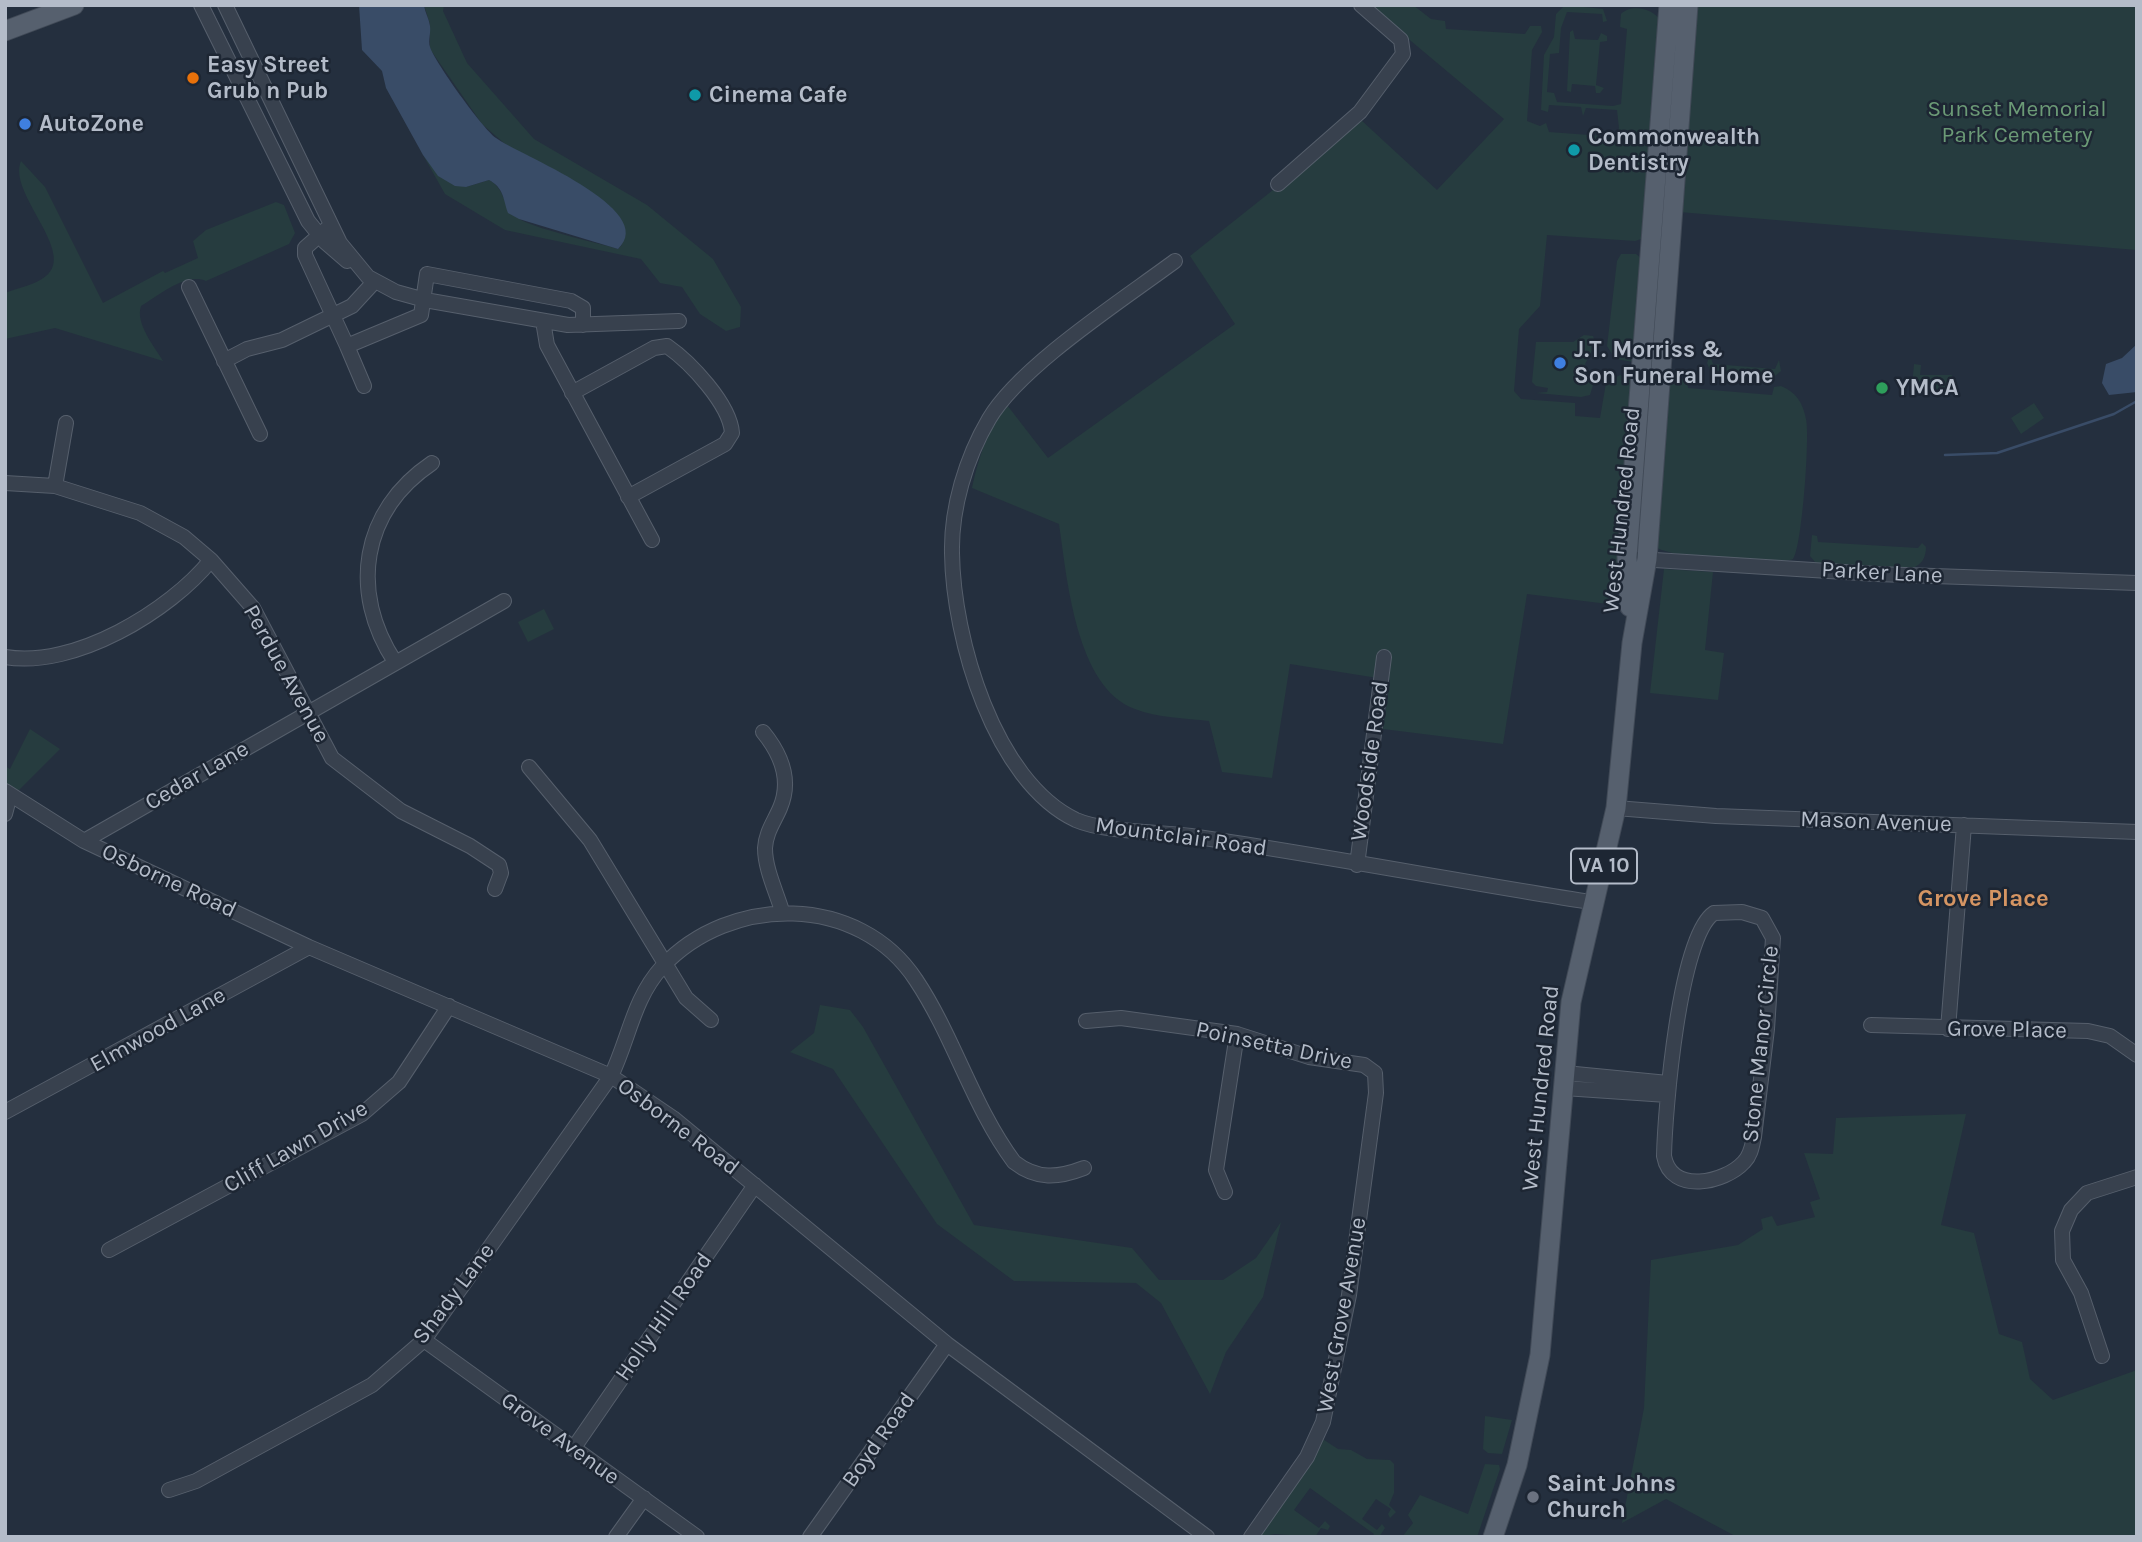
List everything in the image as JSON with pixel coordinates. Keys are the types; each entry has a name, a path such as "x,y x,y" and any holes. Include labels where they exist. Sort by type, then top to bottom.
{"main road":[{"path":"5,31 74,5"},
{"name":"West Hundred Road","path":"1493,1537 1517,1465 1540,1355 1571,1002 1616,808 1632,643 1669,5"},
{"name":"West Hundred Road","path":"1637,558 1688,5"}],"street":[{"path":"201,5 319,236 334,253 374,281 425,300 543,321 583,325 679,321"},
{"path":"225,5 331,225 357,267"},
{"path":"1278,184 1360,112 1403,54 1401,40 1362,5"},
{"path":"331,225 306,248 305,256 364,386"},
{"name":"Mountclair Road","path":"1175,261 1047,358 1009,393 990,416 974,450 961,488 952,552 959,615 978,686 994,727 1024,776 1051,805 1079,821 1191,836 1596,902"},
{"path":"347,346 421,315 427,274 571,301 583,308 583,325"},
{"path":"224,361 247,349 282,340 358,302 374,281"},
{"path":"189,287 260,434"},
{"path":"543,321 547,345 652,540"},
{"path":"661,323 661,345"},
{"path":"572,393 661,345 672,349 710,387 732,425 732,433 725,444 628,497"},
{"path":"55,486 66,423"},
{"path":"395,662 371,613 369,559 377,529 390,504 407,482 432,463"},
{"name":"Perdue Avenue","path":"5,482 55,486 140,513 184,537 211,560 253,608 332,758 379,796 499,865 501,873 495,889"},
{"name":"Parker Lane","path":"1637,558 1882,574 2137,583"},
{"path":"5,657 54,654 113,634 143,619 184,590 211,560"},
{"name":"Cedar Lane","path":"84,841 504,601"},
{"name":"Woodside Road","path":"1357,864 1384,657"},
{"path":"763,733 775,747 785,775 784,796 769,828 765,850 782,911"},
{"path":"529,767 590,840 686,998 711,1020"},
{"path":"5,814 8,793"},
{"name":"Osborne Road","path":"8,793 84,841 309,947 611,1076 673,1118 947,1344 1207,1537"},
{"name":"Mason Avenue","path":"1616,808 1716,816 2137,832"},
{"path":"1948,1028 1964,825"},
{"path":"664,965 707,934 733,922 782,911 825,917 847,924 889,948 917,981 1014,1162 1035,1174 1055,1177 1084,1168"},
{"name":"Stone Manor Circle","path":"1714,913 1756,914 1768,924 1773,938 1757,1113 1746,1160 1730,1171 1695,1182 1684,1181 1671,1174 1664,1156 1667,1089 1673,1036 1700,927 1714,913"},
{"name":"Elmwood Lane","path":"5,1112 309,947"},
{"name":"Shady Lane","path":"169,1490 196,1481 372,1385 424,1340 611,1076 621,1055 635,1008 664,965"},
{"name":"Cliff Lawn Drive","path":"109,1250 362,1114 399,1082 449,1006"},
{"name":"Poinsetta Drive","path":"1086,1021 1121,1018 1237,1034 1308,1057 1364,1065 1375,1073"},
{"name":"Grove Place","path":"1871,1025 2088,1031 2110,1036 2137,1055"},
{"path":"1225,1192 1216,1171 1237,1034"},
{"name":"West Grove Avenue","path":"1251,1537 1307,1457 1324,1422 1349,1294 1376,1093 1375,1073"},
{"path":"1564,1080 1667,1089"},
{"path":"2102,1356 2081,1293 2063,1260 2062,1231 2071,1210 2087,1193 2137,1177"},
{"name":"Holly Hill Road","path":"573,1449 755,1185"},
{"name":"Grove Avenue","path":"424,1340 697,1537"},
{"name":"Boyd Road","path":"810,1537 947,1344"},
{"path":"616,1537 644,1498"}],"green space":[{"path":"424,5 444,5 443,11 467,63 534,139 647,205 713,259 741,307 740,327 726,331 700,314 682,287 660,283 641,259 505,230 445,194 423,155 439,176 466,187 489,180 498,188 513,214 525,222 618,249 622,245 482,124 430,49 430,24"},
{"path":"1368,5 1413,5 1431,19 1445,21 1446,29 1525,34 1530,26 1541,26 1542,32 1532,50 1527,121 1540,126 1546,123 1549,132 1616,137 1619,128 1617,110 1586,108 1583,116 1581,107 1549,105 1548,112 1541,110 1544,55 1554,37 1556,14 1565,5 1603,9 1607,21 1603,22 1602,14 1567,12 1561,28 1559,53 1550,54 1547,92 1554,93 1557,102 1613,106 1621,104 1627,29 1620,27 1621,14 1636,8 1652,13 1660,20 1644,238 1635,241 1547,235 1540,306 1519,329 1514,391 1521,399 1575,403 1575,416 1600,418 1606,383 1620,375 1633,379 1616,605 1527,594 1503,744 1383,729 1390,680 1290,664 1272,778 1222,772 1209,721 1162,716 1135,709 1115,697 1099,679 1078,629 1059,524 972,488 985,444 1007,405 1048,458 1235,324 1190,256 1361,120 1437,190 1504,119"},
{"name":"Sunset Memorial Park Cemetery","path":"1694,5 2137,5 2137,250 1679,212"},
{"path":"1573,30 1575,39 1598,40 1601,33 1607,36 1607,41 1600,42 1596,85 1604,88 1600,93 1596,93 1595,86 1572,84 1571,92 1567,91 1570,32"},
{"path":"21,161 45,187 103,303 163,271 165,273 198,258 193,241 206,230 276,202 284,205 295,233 289,244 206,281 198,279 181,282 141,306 143,327 163,361 55,328 5,339 5,293 42,279 53,265 53,252 48,238 23,189 19,174"},
{"path":"1621,254 1636,254 1642,259 1634,362 1615,359 1607,346 1617,261"},
{"path":"1584,335 1593,336 1596,344 1585,364 1593,385 1590,395 1581,397 1536,393 1547,392 1548,388 1536,386 1532,382 1536,342 1573,342"},
{"path":"1710,355 1713,364 1775,369 1779,360 1781,371 1775,376 1710,370 1707,363"},
{"path":"1914,364 1921,365 1920,375 1952,375 1951,390 1912,387"},
{"path":"1669,379 1687,379 1688,388 1772,395 1774,387 1781,386 1791,391 1798,399 1806,419 1807,446 1802,514 1793,559 1766,562 1723,560 1680,554 1656,547"},
{"path":"2034,403 2044,418 2021,434 2011,418"},
{"path":"1812,535 1817,536 1818,542 1918,548 1922,543 1926,551 1921,563 1912,568 1822,564 1815,562 1810,556"},
{"path":"1664,569 1713,572 1705,650 1724,653 1718,700 1650,693"},
{"path":"544,609 554,629 528,642 518,622"},
{"path":"30,729 60,749 18,791 5,783 5,766 10,769"},
{"path":"820,1005 850,1010 863,1027 974,1225 1132,1248 1159,1280 1223,1280 1256,1258 1281,1222 1263,1297 1226,1352 1210,1394 1161,1303 1136,1283 1014,1281 937,1224 833,1069 790,1052 814,1033"},
{"path":"1966,1114 1941,1225 1974,1233 1999,1334 2022,1342 2030,1379 2053,1400 2137,1370 2137,1537 1737,1537 1666,1499 1622,1523 1644,1408 1651,1260 1738,1245 1763,1229 1761,1219 1772,1216 1777,1226 1815,1217 1810,1202 1820,1199 1804,1153 1833,1154 1836,1118"},
{"path":"1485,1416 1512,1420 1502,1454 1488,1453 1483,1449"},
{"path":"1321,1438 1338,1449 1351,1450 1367,1459 1390,1460 1394,1464 1394,1493 1389,1505 1396,1512 1390,1518 1388,1514 1391,1509 1376,1499 1362,1519 1377,1530 1382,1524 1385,1528 1379,1537 1372,1537 1374,1534 1310,1488 1294,1510 1319,1528 1325,1521 1330,1526 1328,1530 1321,1528 1315,1537 1275,1534 1257,1537"},
{"path":"1485,1464 1499,1465 1500,1469 1477,1537 1402,1537 1413,1523 1408,1515 1420,1495 1468,1514"}],"water":[{"path":"359,5 424,5 430,26 429,44 433,55 481,122 496,138 581,184 604,201 620,217 626,233 618,249 519,219 508,213 500,190 489,180 466,187 455,186 438,176 423,155 386,88 382,71 362,50"},
{"path":"2137,344 2137,392 2109,395 2102,383 2106,364 2122,358"}],"waterway":[{"path":"1945,455 1997,453 2114,414 2137,401"}],"place":[{"name":"Easy Street Grub n Pub","path":"193,78"},
{"name":"Cinema Cafe","path":"695,95"},
{"name":"AutoZone","path":"25,124"},
{"name":"Commonwealth Dentistry","path":"1574,150"},
{"name":"J.T. Morriss & Son Funeral Home","path":"1560,363"},
{"name":"YMCA","path":"1882,388"},
{"name":"Saint Johns Church","path":"1533,1497"}],"district":[{"name":"Grove Place","path":"1983,899"}]}
